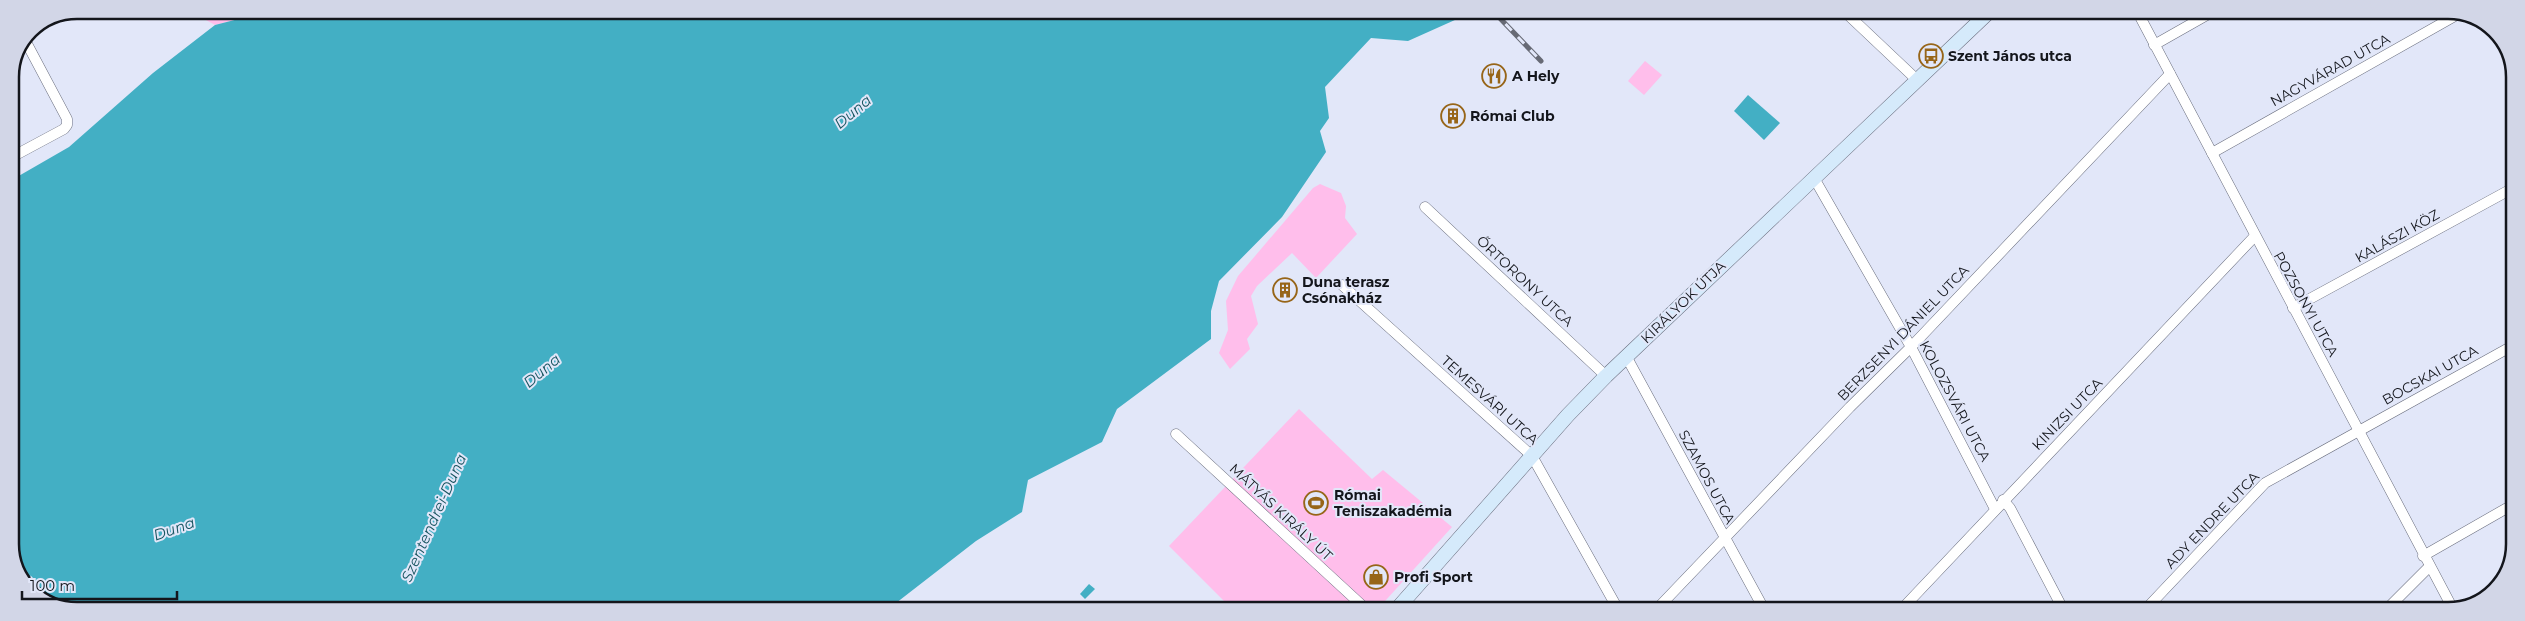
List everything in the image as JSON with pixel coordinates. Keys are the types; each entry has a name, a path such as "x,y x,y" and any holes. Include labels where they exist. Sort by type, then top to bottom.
{"street":[{"path":"1852,19 1916,79"},
{"name":"KIRÁLYOK ÚTJA","path":"1403,602 1532,456 1606,376 1916,79 1981,19"},
{"name":"POZSONYI UTCA","path":"2141,19 2254,236 2360,429 2423,556 2449,602"},
{"path":"2154,45 2200,19"},
{"name":"NAGYVÁRAD UTCA","path":"2212,153 2449,19"},
{"path":"19,153 64,129 67,125 67,118 28,46"},
{"name":"BERZSENYI DÁNIEL UTCA","path":"1663,602 1911,347 2170,74"},
{"name":"KOLOZSVÁRI UTCA","path":"1814,178 1911,347 1995,509"},
{"name":"KALÁSZI KÖZ","path":"2293,308 2506,191"},
{"name":"ŐRTORONY UTCA","path":"1424,207 1606,376"},
{"name":"KINIZSI UTCA","path":"1908,602 2254,236"},
{"name":"TEMESVÁRI UTCA","path":"1342,285 1532,456 1614,602"},
{"name":"BOCSKAI UTCA","path":"2360,429 2506,349"},
{"name":"SZAMOS UTCA","path":"1626,356 1760,602"},
{"name":"ADY ENDRE UTCA","path":"2153,602 2265,483 2360,429"},
{"name":"MÁTYÁS KIRÁLY ÚT","path":"1176,434 1358,602"},
{"path":"2003,500 2010,508 2059,602"},
{"path":"2423,556 2506,509"},
{"path":"2394,602 2429,567"}],"shaded area":[{"path":"204,19 239,19 215,25"},
{"path":"1645,61 1662,75 1644,95 1628,81"},
{"path":"1320,184 1341,193 1346,206 1345,218 1357,234 1316,278 1292,253 1257,286 1251,296 1258,324 1247,339 1250,349 1230,369 1219,353 1228,330 1226,301 1238,276 1313,188"},
{"name":"Római Teniszakadémia","path":"1299,409 1372,479 1383,470 1452,527 1384,602 1225,602 1169,546"}],"water":[{"path":"239,19 1457,19 1408,41 1371,38 1325,87 1329,118 1320,131 1326,152 1282,217 1219,281 1211,311 1211,339 1117,409 1102,442 1028,480 1022,512 976,541 897,602 66,601 48,594 33,582 23,566 19,548 19,176 69,147 153,73 215,25"},
{"path":"1748,95 1780,123 1764,140 1734,111"},
{"path":"1089,584 1095,589 1085,599 1080,594"}],"railway":[{"path":"1501,19 1541,61"}],"place":[{"name":"Szent János utca","path":"1931,56"},
{"name":"A Hely","path":"1494,76"},
{"name":"Római Club","path":"1453,116"},
{"name":"Duna terasz Csónakház","path":"1285,290"},
{"name":"Római Teniszakadémia","path":"1316,503"},
{"name":"Profi Sport","path":"1376,577"}],"water label":[{"name":"Duna","path":"853,112"},
{"name":"Duna","path":"542,371"},
{"name":"Szentendrei-Duna","path":"434,518"},
{"name":"Duna","path":"174,529"}]}
